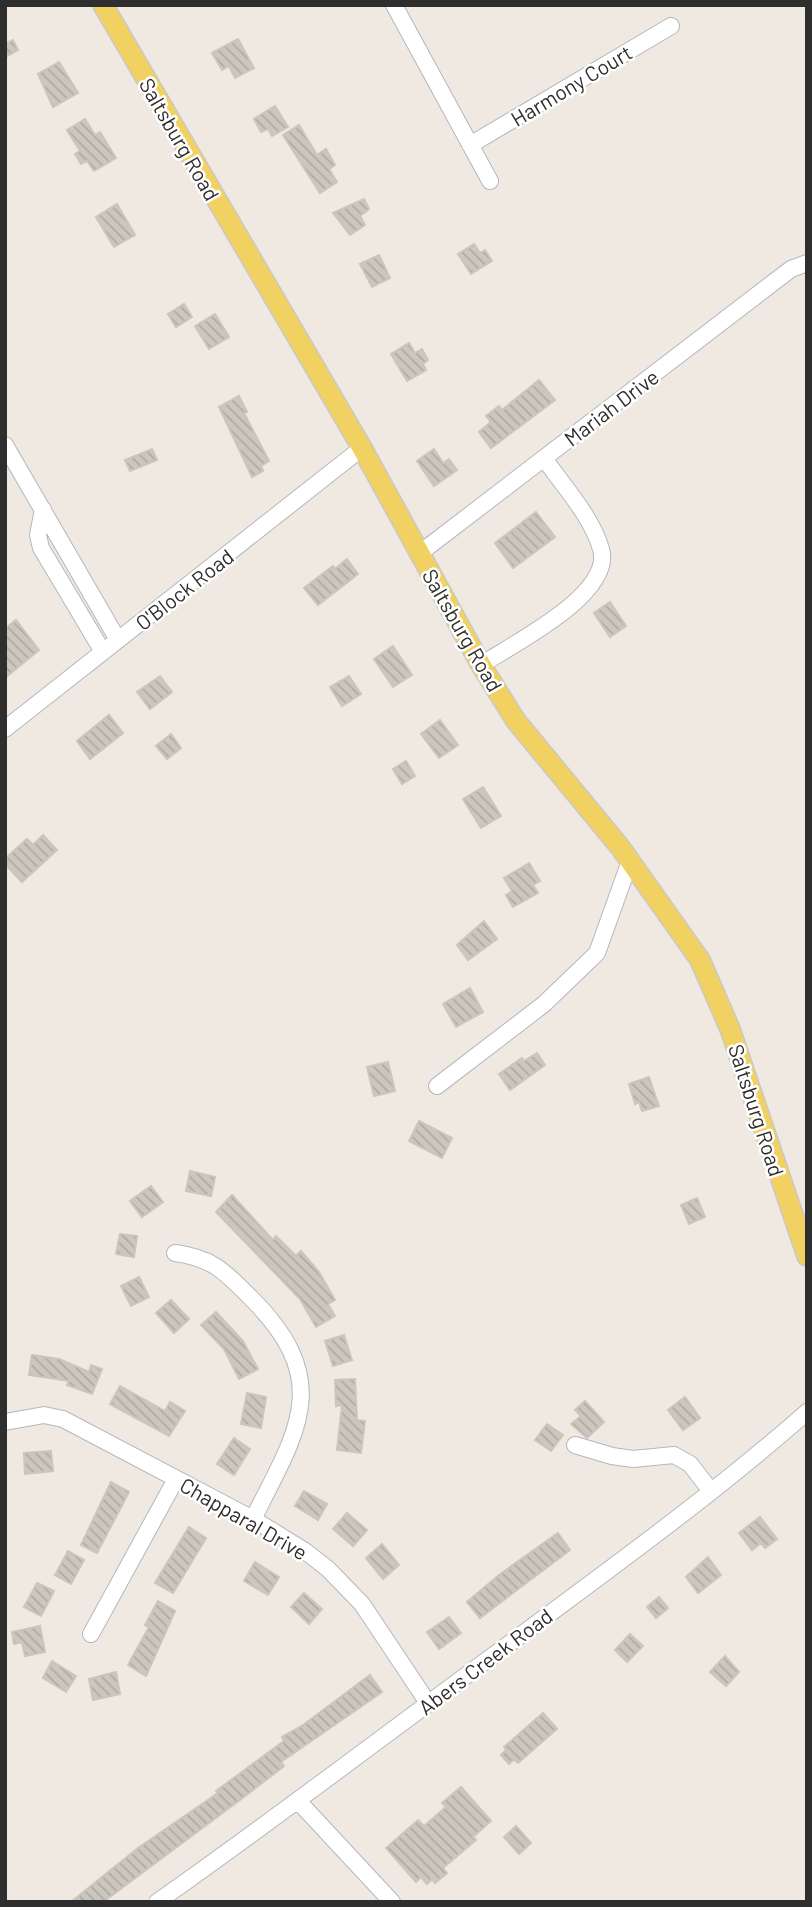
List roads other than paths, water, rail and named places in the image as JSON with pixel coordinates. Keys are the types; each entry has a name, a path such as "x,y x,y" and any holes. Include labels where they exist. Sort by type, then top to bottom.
{"main road":[{"name":"Saltsburg Road","path":"103,5 362,448 481,665 516,721 630,861 700,960 730,1029 807,1256"}],"street":[{"path":"394,5 490,181"},
{"name":"Harmony Court","path":"470,145 671,26"},
{"name":"Mariah Drive","path":"420,553 805,263"},
{"name":"O'Block Road","path":"5,729 362,448"},
{"path":"7,453 43,509 118,640"},
{"path":"481,665 582,598 596,580 602,566 601,550 590,524 544,458"},
{"path":"43,509 38,535 41,548 103,652"},
{"path":"437,1086 544,1004 597,953 630,861"},
{"path":"175,1253 196,1255 222,1269 271,1318 295,1359 300,1406 296,1433 253,1519"},
{"name":"Abers Creek Road","path":"157,1902 299,1802 711,1491 807,1412"},
{"name":"Chapparal Drive","path":"5,1422 44,1415 63,1419 253,1519 304,1551 344,1584 362,1604 428,1703"},
{"path":"575,1445 633,1459 674,1455 690,1464 711,1491"},
{"path":"91,1634 176,1479"},
{"path":"299,1802 392,1902"}]}
